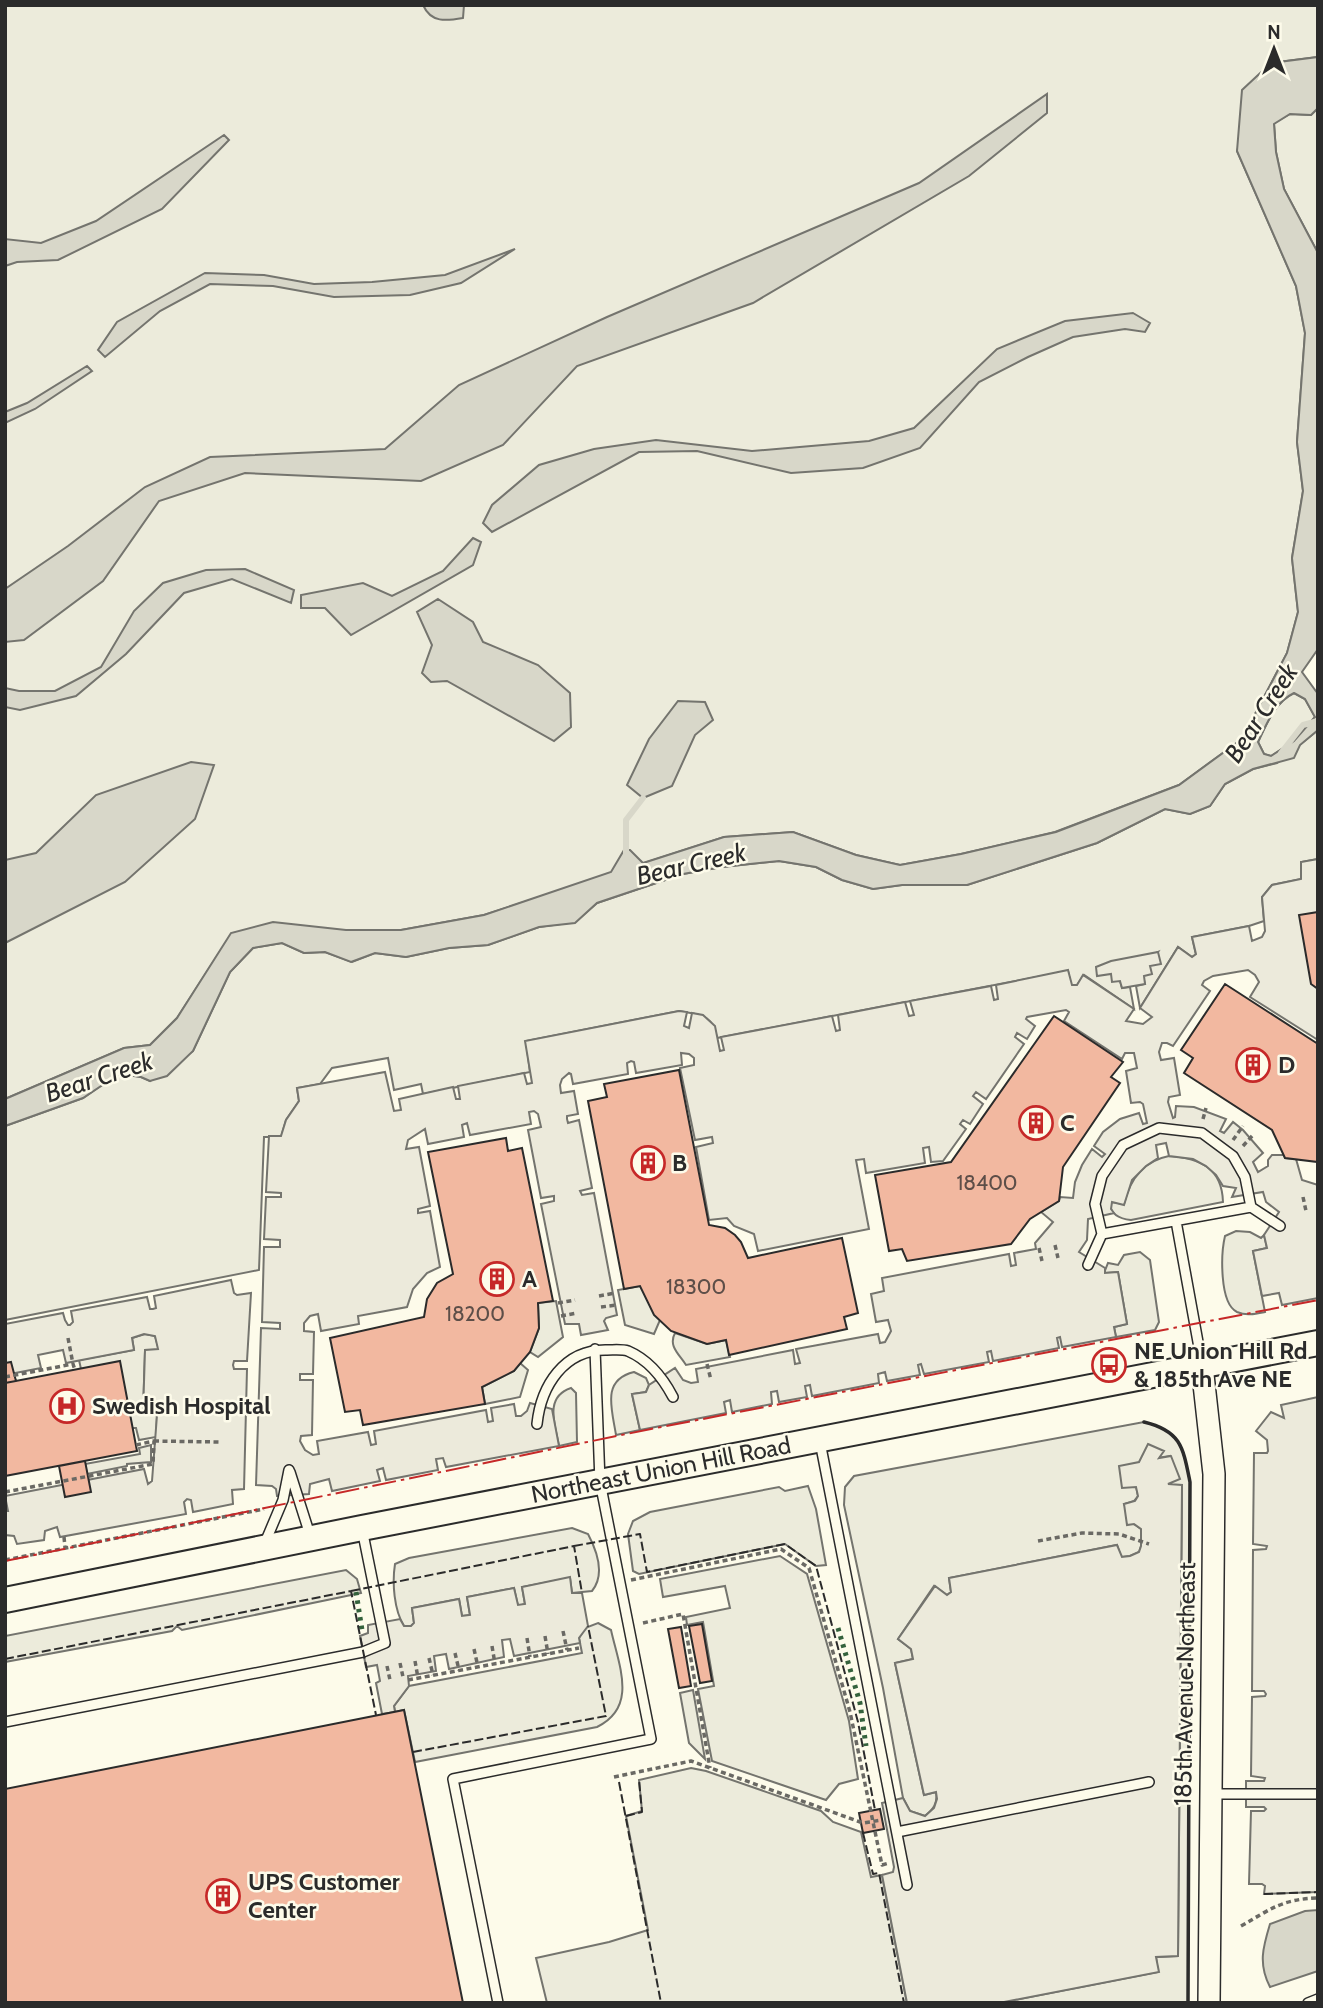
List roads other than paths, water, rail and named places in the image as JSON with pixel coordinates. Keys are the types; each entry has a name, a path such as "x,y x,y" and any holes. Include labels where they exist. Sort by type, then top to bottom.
{"main road":[{"name":"Northeast Union Hill Road","path":"5,1600 1318,1343"}],"street":[{"name":"185th Avenue Northeast","path":"1202,1366 1214,1474 1209,2003"}],"lane":[{"path":"1088,1265 1102,1234 1095,1204 1102,1176 1123,1145 1159,1128 1202,1133 1233,1156 1245,1177 1251,1207"},
{"path":"1102,1234 1251,1207 1280,1226"},
{"path":"1176,1221 1202,1366"},
{"path":"498,2003 453,1779 651,1739 600,1482 595,1349"},
{"path":"537,1424 539,1405 552,1377 566,1362 595,1349 626,1350 646,1362 664,1380 673,1397"},
{"path":"820,1440 907,1885"},
{"path":"263,1549 283,1500 289,1470 312,1538"},
{"path":"5,1722 363,1652 385,1643 362,1528"},
{"path":"897,1832 1149,1782"},
{"path":"1210,1794 1318,1794"},
{"path":"1308,2003 1318,1999"}],"water":[{"path":"423,5 464,5 463,18 435,18"},
{"name":"Bear Creek","path":"1318,57 1318,108 1311,115 1290,114 1274,124 1276,152 1284,189 1318,253 1318,649 1302,672 1318,694 1318,730 1300,745 1294,758 1253,769 1225,784 1210,806 1190,814 1165,809 1097,843 967,885 902,885 873,889 842,880 816,867 779,861 683,874 597,903 575,923 539,927 488,945 449,948 406,957 375,953 351,962 325,952 304,953 282,943 253,948 230,972 193,1051 167,1076 150,1081 119,1074 83,1098 5,1126 5,1099 124,1048 150,1045 177,1018 231,933 273,922 346,930 401,930 484,915 611,872 624,850 630,850 643,863 724,837 793,832 856,855 900,865 961,854 1056,832 1179,785 1242,739 1287,653 1298,612 1292,558 1303,491 1297,442 1305,333 1296,286 1237,151 1242,90 1271,63","holes":["1294,693 1305,699 1315,717 1294,741 1271,756 1264,754 1258,742 1277,707"]},
{"path":"1047,94 1047,113 969,176 753,303 577,366 503,445 421,481 245,473 159,501 103,581 24,640 5,642 5,589 68,546 145,487 210,457 385,449 459,385 607,317 919,183"},
{"path":"224,135 229,140 162,209 58,260 17,262 5,266 5,239 41,243 96,221"},
{"path":"515,249 461,283 410,295 334,297 273,286 210,284 160,311 105,357 98,350 117,322 205,273 264,275 314,284 372,282 445,275"},
{"path":"1133,313 1150,323 1145,332 1125,329 1073,337 1028,357 979,382 920,448 863,468 791,473 697,451 639,452 492,532 483,523 492,505 539,465 594,449 656,440 752,451 869,441 914,428 997,349 1065,321"},
{"path":"87,366 92,371 35,409 5,423 5,412 27,403"},
{"path":"473,538 481,542 473,565 351,635 325,608 301,608 301,595 363,583 392,596 443,571"},
{"path":"245,569 294,590 291,603 232,579 184,593 126,654 76,696 20,710 5,707 5,688 19,691 55,691 101,667 134,611 163,583 206,570"},
{"path":"438,599 473,622 483,642 538,665 570,693 571,727 554,741 447,681 431,682 422,673 432,645 417,612"},
{"path":"678,701 705,702 713,720 695,735 672,786 643,798 627,785 649,739"},
{"path":"191,762 214,765 195,819 125,882 5,943 5,860 36,853 96,795"},
{"path":"1318,1910 1318,1971 1270,1987 1264,1971 1263,1955 1270,1924 1305,1911"}],"waterway":[{"path":"1281,753 1303,725 1318,721"},
{"name":"Bear Creek","path":"626,858 626,820 643,798"}],"place":[{"name":"D","path":"1253,1065"},
{"name":"C","path":"1036,1123"},
{"name":"B","path":"648,1163"},
{"name":"A","path":"497,1279"},
{"name":"NE Union Hill Rd & 185th Ave NE","path":"1109,1365"},
{"name":"Swedish Hospital","path":"67,1406"},
{"name":"UPS Customer Center","path":"223,1896"}]}
